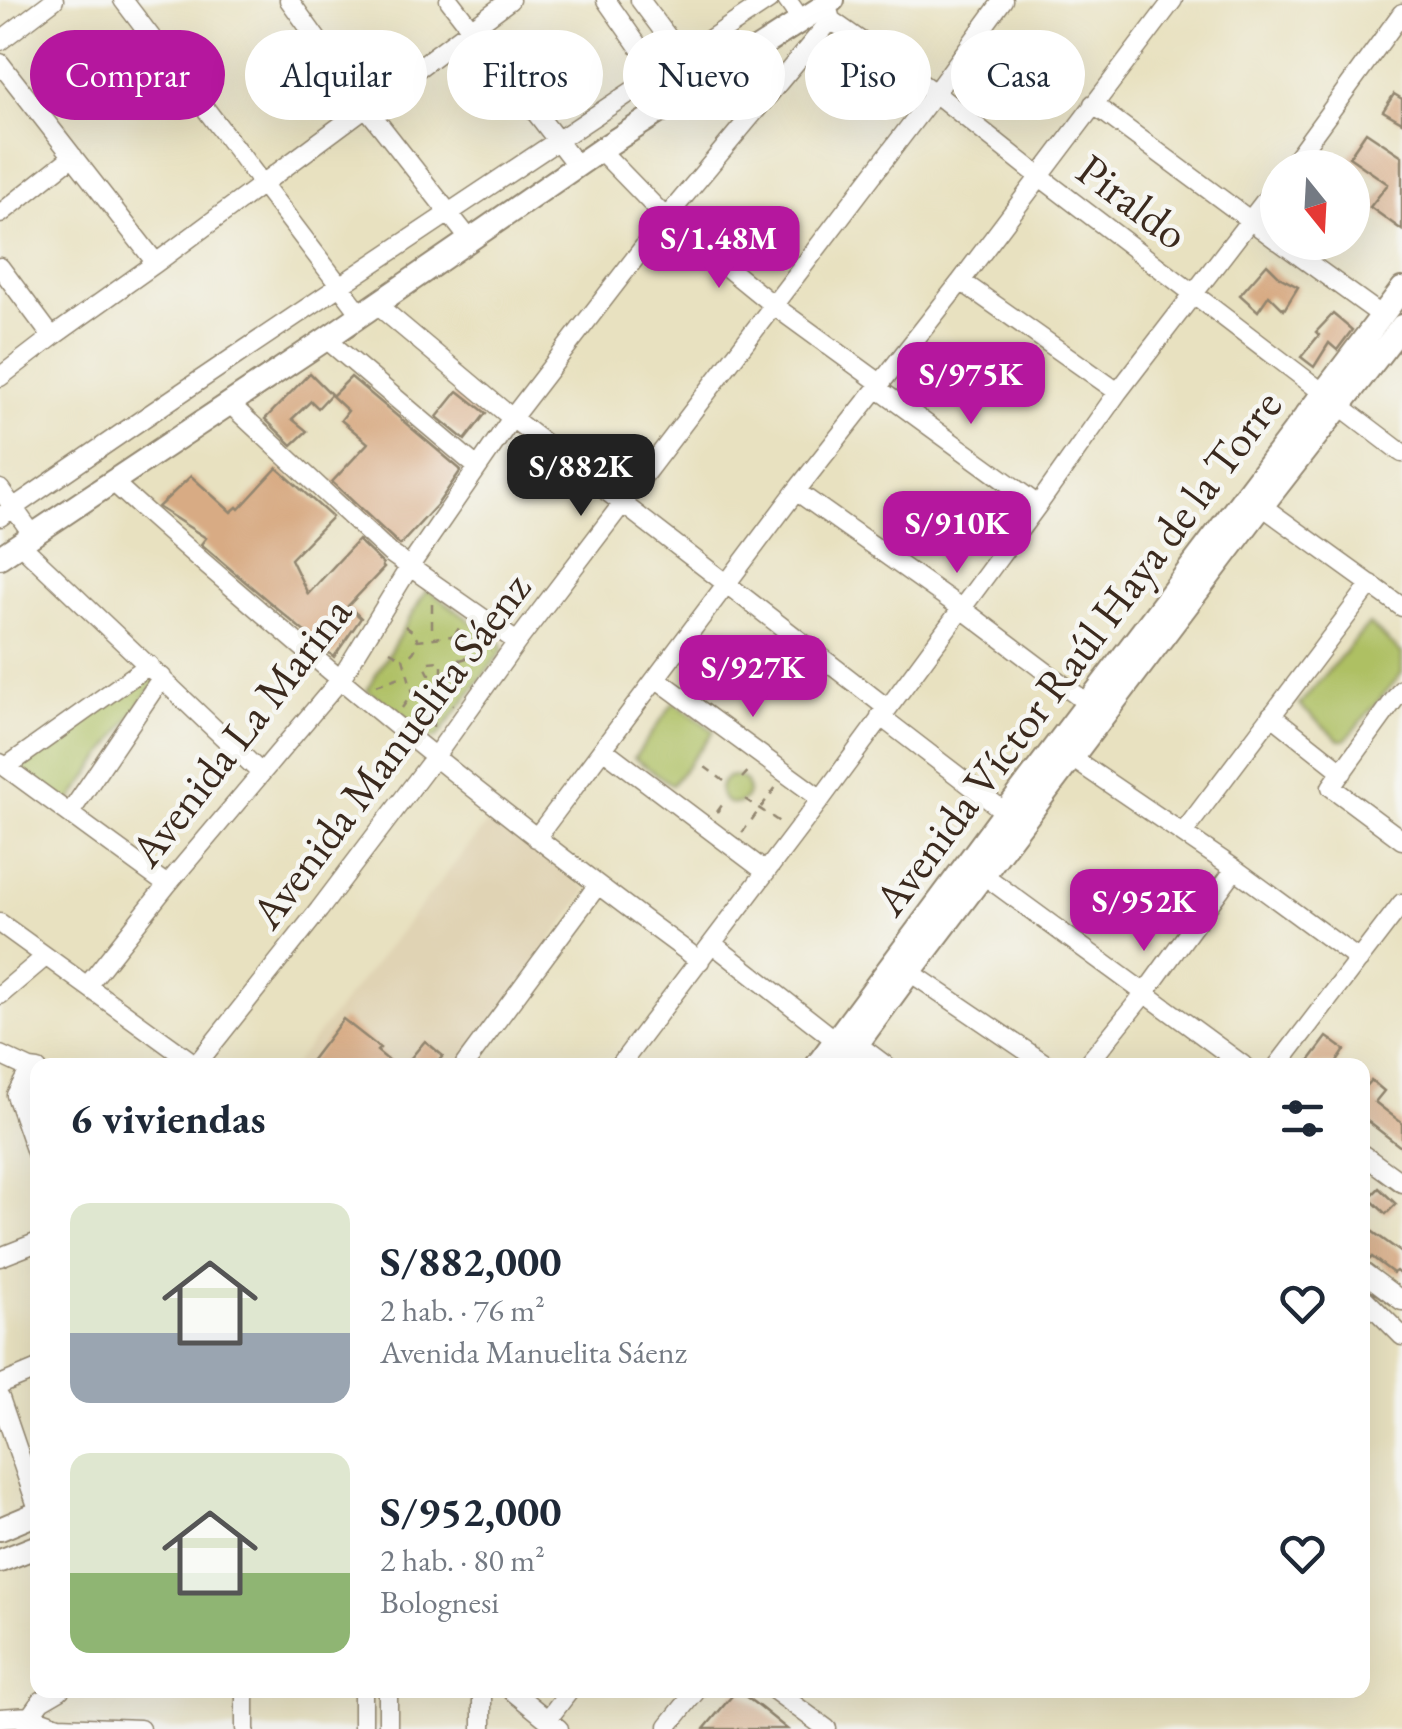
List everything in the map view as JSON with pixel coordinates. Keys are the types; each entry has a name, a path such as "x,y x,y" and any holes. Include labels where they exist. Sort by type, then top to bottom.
{"main road":[{"path":"785,30 830,8"},
{"path":"0,557 646,120"},
{"name":"Avenida Víctor Raúl Haya de la Torre","path":"846,1050 1004,812 1086,704 1332,400 1392,320 1402,289"},
{"name":"Avenida Víctor Raúl Haya de la Torre","path":"846,1050 984,876 1262,506 1332,400"},
{"path":"0,1529 30,1515"},
{"path":"0,1561 30,1549"}],"street":[{"path":"0,41 54,0"},
{"path":"123,0 341,287 727,584 1004,812"},
{"path":"288,0 310,30"},
{"path":"449,0 472,30 510,0"},
{"path":"606,0 627,30"},
{"path":"640,0 662,30"},
{"path":"723,30 769,0"},
{"path":"787,0 801,20"},
{"name":"Avenida Manuelita Sáenz","path":"202,1058 434,758 509,645 622,505 1003,0"},
{"path":"536,838 796,491 961,282 1173,0"},
{"name":"Piraldo","path":"830,8 1039,176 1402,453"},
{"name":"Avenida La Marina","path":"87,986 166,885 340,680 410,566 512,418 830,8"},
{"path":"1302,150 1402,12"},
{"path":"0,63 156,262"},
{"path":"7,512 623,97"},
{"path":"1093,104 1260,228"},
{"path":"0,378 345,120"},
{"path":"375,120 470,240"},
{"path":"542,120 577,166"},
{"path":"600,150 666,218 1038,505"},
{"path":"0,214 73,156"},
{"path":"625,1058 1118,392 1260,208"},
{"path":"1305,260 1392,320"},
{"path":"0,267 52,336"},
{"path":"961,282 1118,392"},
{"path":"326,339 477,468"},
{"path":"230,404 364,530 509,645"},
{"path":"112,481 434,758 597,886 700,960"},
{"path":"0,489 7,512 27,539 261,774"},
{"path":"796,491 1086,704"},
{"path":"1262,506 1402,607"},
{"path":"1183,833 1371,584"},
{"path":"156,671 3,765 166,885"},
{"path":"70,812 156,671"},
{"path":"656,678 820,799"},
{"path":"1402,689 1332,787 1402,840"},
{"path":"1271,715 1343,772"},
{"path":"604,748 766,872"},
{"path":"1072,758 1359,960"},
{"path":"1093,1058 1235,870"},
{"path":"984,876 1233,1058"},
{"path":"469,1058 597,886"},
{"path":"1283,1058 1402,903"},
{"path":"0,923 186,1058"},
{"path":"713,944 846,1050"},
{"path":"0,995 45,958"},
{"path":"910,972 1037,1058"},
{"path":"0,1055 30,1068"},
{"path":"30,1076 16,1095 30,1135"},
{"path":"1370,1160 1402,1184"},
{"path":"0,1257 30,1245"},
{"path":"1370,1277 1402,1301"},
{"path":"1370,1304 1402,1336"},
{"path":"0,1385 30,1372"},
{"path":"0,1398 30,1487"},
{"path":"28,1723 46,1698"},
{"path":"245,1698 245,1729"},
{"path":"363,1698 363,1729"},
{"path":"388,1698 388,1729"},
{"path":"482,1698 482,1729"},
{"path":"521,1698 554,1724 566,1698"},
{"path":"668,1726 691,1698"},
{"path":"785,1698 827,1729"},
{"path":"0,1718 58,1726 140,1729"}],"path":[{"path":"431,592 432,638"},
{"path":"458,708 450,701 447,688 462,673 454,636 466,618"},
{"path":"403,658 414,652 417,640 405,626"},
{"path":"417,640 454,636"},
{"path":"459,660 509,645"},
{"path":"390,651 403,658 413,693"},
{"path":"369,687 408,674"},
{"path":"442,674 450,682"},
{"path":"398,714 413,693 447,688"},
{"path":"433,690 433,738"},
{"path":"705,767 724,780"},
{"path":"739,836 786,774"},
{"path":"745,799 783,825"}],"shaded area":[{"path":"492,817 588,890 465,1058 299,1058"}],"green space":[{"path":"427,589 502,644 502,651 436,738 430,738 367,690"},
{"path":"1369,624 1402,653 1402,673 1345,740 1339,740 1299,705"},
{"path":"146,673 156,682 67,806 14,767"},
{"path":"674,702 714,731 672,785 634,758"},
{"path":"734,776 744,780 748,790 744,800 734,804 724,800 720,790 724,780"}],"building":[{"path":"1394,94 1402,99 1402,122 1383,111"},
{"path":"1366,132 1402,156 1402,230 1370,207 1388,184 1370,172 1370,150 1354,150"},
{"path":"1267,264 1298,287 1284,310 1269,295 1258,311 1240,295"},
{"path":"1333,314 1352,330 1337,350 1329,343 1314,367 1301,357"},
{"path":"310,373 331,394 318,408 311,401 292,419 307,431 292,445 265,419"},
{"path":"351,377 461,470 437,505 400,545 332,482 368,443 341,420 348,411 332,396"},
{"path":"458,391 486,413 465,440 437,417"},
{"path":"277,468 332,517 291,559 308,594 358,540 383,564 384,568 348,606 361,618 334,657 201,544 206,538 158,507 191,476 231,512 239,509"},
{"path":"343,1019 380,1048 377,1051 386,1058 313,1058"},
{"path":"1327,1037 1345,1050 1340,1058 1311,1058"},
{"path":"425,1041 443,1056 441,1058 411,1058"},
{"path":"1370,1081 1384,1091 1375,1102 1402,1123 1402,1148 1370,1123"},
{"path":"1379,1188 1396,1204 1386,1214 1370,1197"},
{"path":"1370,1230 1402,1253 1402,1276 1393,1273 1372,1257"},
{"path":"730,1698 748,1698 787,1729 704,1729"}]}
